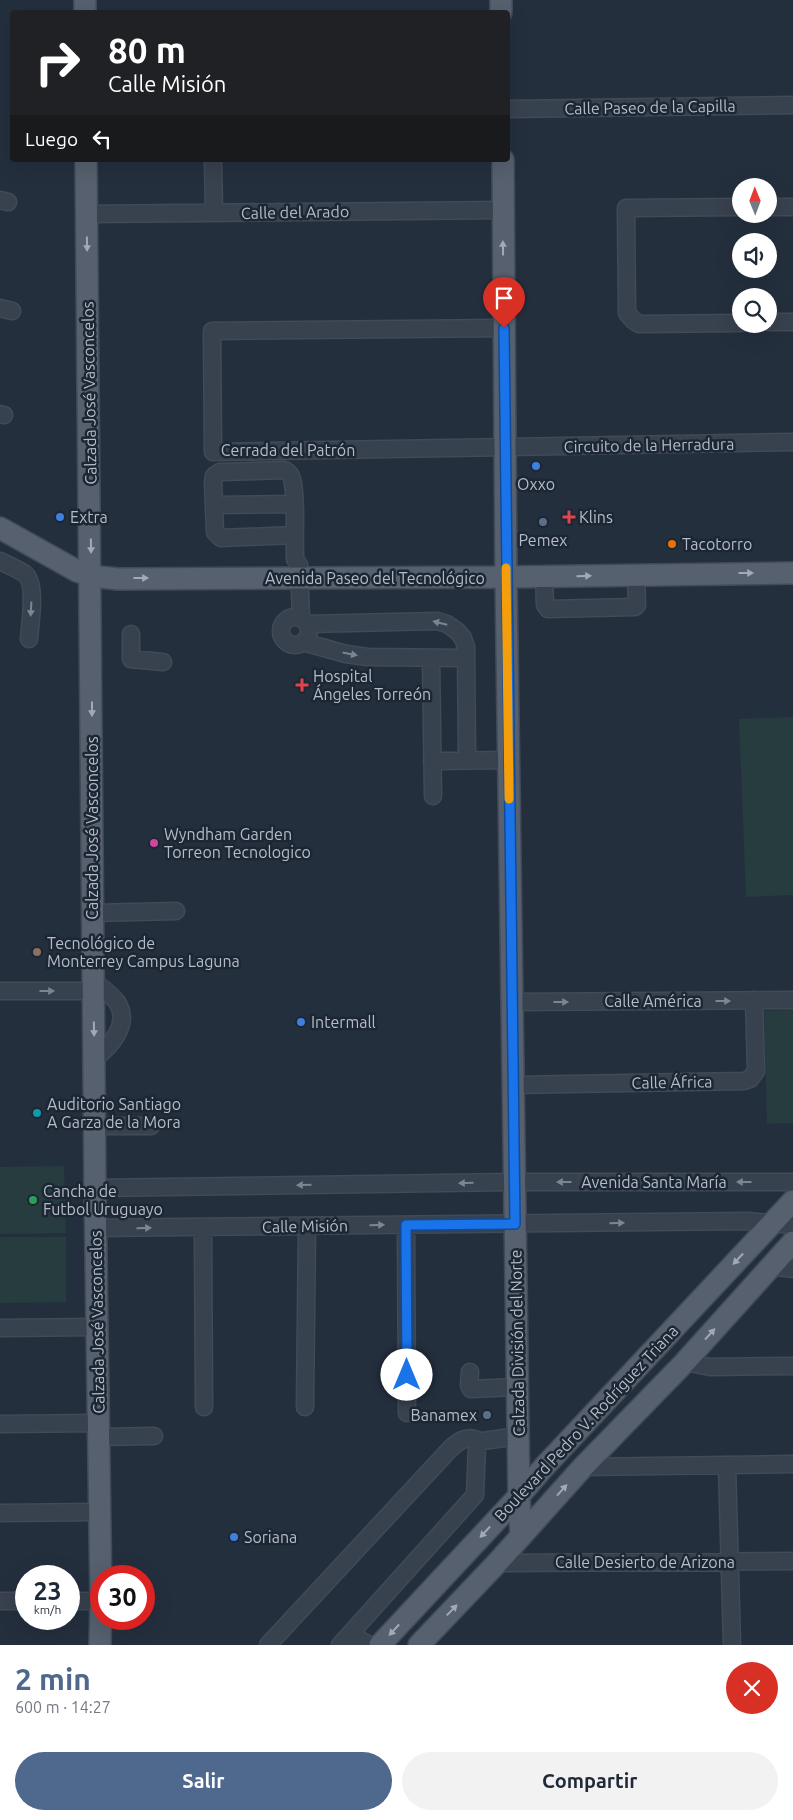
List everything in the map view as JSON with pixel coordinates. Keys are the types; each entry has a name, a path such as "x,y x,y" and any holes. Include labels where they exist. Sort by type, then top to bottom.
{"main road":[{"name":"Calzada José Vasconcelos","path":"86,162 95,1228 101,1565"},
{"name":"Calzada División del Norte","path":"503,162 506,577 521,1536"},
{"name":"Avenida Paseo del Tecnológico","path":"0,528 64,565 91,576 118,578 296,572 506,577 793,573"},
{"name":"Boulevard Pedro V. Rodríguez Triana","path":"380,1645 793,1201"},
{"name":"Boulevard Pedro V. Rodríguez Triana","path":"418,1645 497,1563 583,1467 685,1362 793,1242"},
{"name":"Calzada José Vasconcelos","path":"100,1630 100,1645"}],"street":[{"name":"Calle Paseo de la Capilla","path":"510,109 793,105"},
{"path":"213,162 214,213"},
{"path":"732,207 626,208 628,313 633,320 640,324 732,323"},
{"path":"778,207 793,207"},
{"name":"Calle del Arado","path":"87,214 503,210"},
{"path":"777,322 793,322"},
{"name":"Cerrada del Patrón","path":"504,328 212,331 212,387 213,452 505,448"},
{"name":"Circuito de la Herradura","path":"505,448 793,442"},
{"path":"294,536 221,538 215,532 214,476 220,472 285,470 290,474 294,504 296,572 292,612 298,621 309,630 303,642 297,645 290,644 284,640 281,633 282,626 298,621 437,622 447,624 457,630 463,638 466,647 467,760"},
{"path":"214,505 294,504"},
{"path":"0,561 24,574 29,579 32,591 29,639"},
{"path":"544,576 546,607 548,609 635,607 637,604 636,575"},
{"path":"131,634 131,659 163,662"},
{"path":"303,642 346,654 368,657 466,658"},
{"path":"431,659 433,796"},
{"path":"432,761 509,760"},
{"path":"93,913 176,912"},
{"path":"0,991 93,986"},
{"name":"Calle África","path":"514,1085 744,1081 750,1079 756,1071 754,1000"},
{"name":"Calle América","path":"512,1002 793,1000"},
{"path":"94,1126 151,1126"},
{"path":"95,1188 515,1182"},
{"name":"Avenida Santa María","path":"515,1182 793,1182"},
{"path":"515,1224 747,1221 793,1225"},
{"name":"Calle Misión","path":"95,1228 515,1224"},
{"path":"406,1225 407,1412"},
{"path":"305,1407 307,1226"},
{"path":"203,1227 204,1407"},
{"path":"771,1266 793,1269"},
{"path":"0,1328 97,1328"},
{"path":"685,1362 710,1367 793,1366"},
{"path":"470,1372 469,1385 471,1389 518,1387"},
{"path":"0,1424 99,1430 154,1436"},
{"path":"476,1442 518,1436"},
{"path":"268,1645 452,1448 461,1440 472,1438 476,1442 475,1495 345,1639 369,1645"},
{"path":"583,1467 793,1464"},
{"path":"727,1465 732,1645"},
{"path":"0,1512 100,1512"},
{"name":"Calle Desierto de Arizona","path":"497,1563 793,1561"},
{"path":"0,1601 15,1601"}],"green space":[{"path":"793,717 793,895 746,897 739,719"},
{"path":"793,1010 793,1123 767,1124 764,1011"},
{"name":"Cancha de Futbol Uruguayo","path":"64,1166 66,1233 0,1234 0,1167"},
{"name":"Cancha de Futbol Uruguayo","path":"0,1237 66,1237 66,1302 0,1303"}],"slow traffic":[{"path":"506,568 509,799"}],"place":[{"name":"Oxxo","path":"536,466"},
{"name":"Extra","path":"60,517"},
{"name":"Klins","path":"569,517"},
{"name":"Pemex","path":"543,522"},
{"name":"Tacotorro","path":"672,544"},
{"name":"Hospital Ángeles Torreón","path":"302,685"},
{"name":"Wyndham Garden Torreon Tecnologico","path":"154,843"},
{"name":"Tecnológico de Monterrey Campus Laguna","path":"37,952"},
{"name":"Intermall","path":"301,1022"},
{"name":"Auditorio Santiago A Garza de la Mora","path":"37,1113"},
{"name":"Cancha de Futbol Uruguayo","path":"33,1200"},
{"name":"Banamex","path":"487,1415"},
{"name":"Soriana","path":"234,1537"}],"route":[{"path":"407,1375 406,1225 515,1224 504,328"}]}
